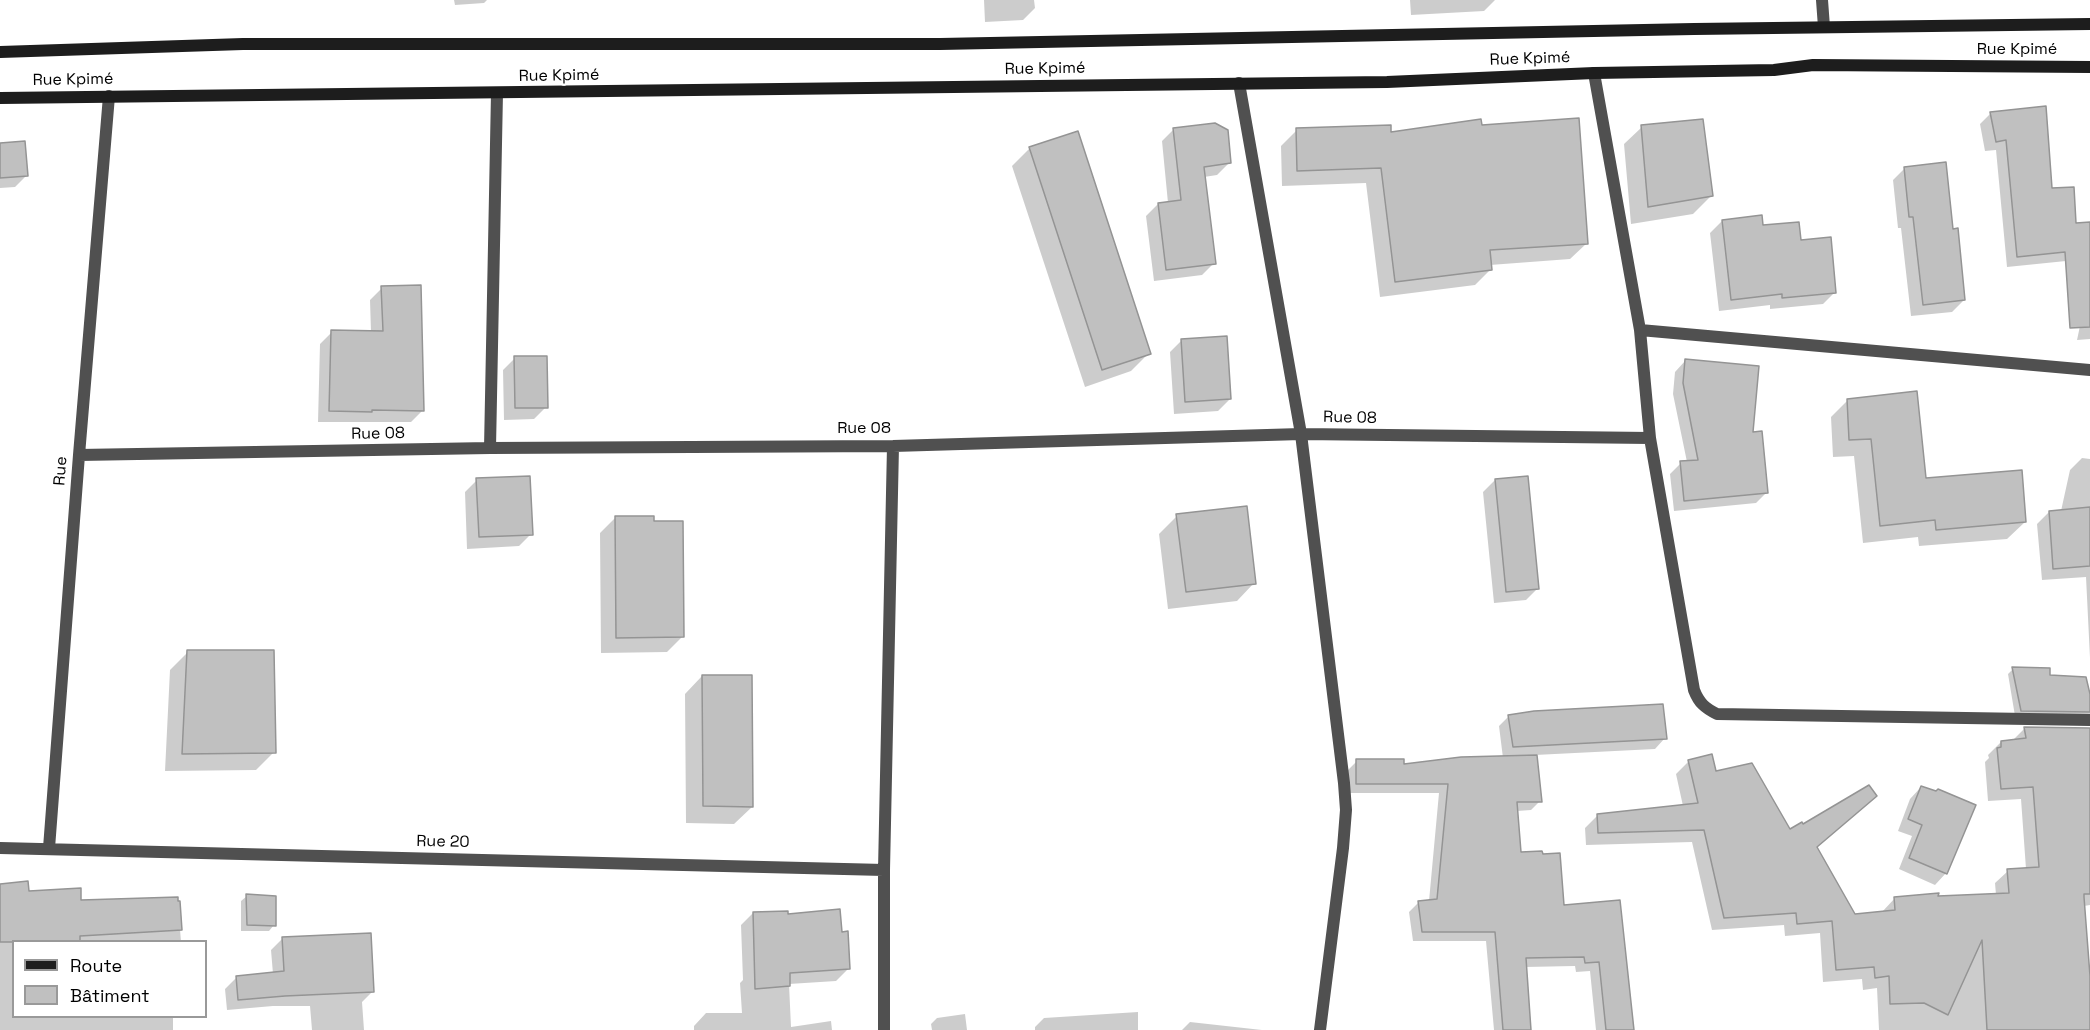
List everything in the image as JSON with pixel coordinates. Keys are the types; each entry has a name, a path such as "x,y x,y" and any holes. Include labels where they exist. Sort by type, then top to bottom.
{"main road":[{"name":"Rue Kpimé","path":"0,52 243,45 940,44 2090,24"},
{"name":"Rue Kpimé","path":"0,98 1387,82 1594,73 1774,70 1813,65 2090,67"}],"street":[{"path":"1822,0 1824,27"},
{"path":"1594,73 1640,330 1650,438 1698,700 1706,709 1717,714 2090,720"},
{"path":"1239,83 1301,434 1346,810 1320,1030"},
{"path":"490,448 496,93"},
{"name":"Rue","path":"49,848 79,455 110,96"},
{"path":"1640,330 2090,370"},
{"name":"Rue 08","path":"79,455 490,448 893,446 1301,434 1650,438"},
{"path":"884,1030 884,870 893,446"},
{"name":"Rue 20","path":"0,848 884,870"}],"building":[{"path":"2046,106 2052,188 2074,187 2076,223 2090,222 2090,327 2070,328 2065,252 2017,257 2006,140 1996,142 1990,112"},
{"path":"1579,118 1588,244 1490,250 1492,270 1395,282 1381,168 1297,171 1296,128 1391,125 1391,132 1481,119 1482,125"},
{"path":"1703,119 1713,196 1648,207 1641,125"},
{"path":"1215,123 1228,130 1231,163 1204,167 1216,264 1166,270 1158,203 1181,200 1173,128"},
{"path":"1078,131 1151,354 1102,370 1029,147"},
{"path":"25,141 28,176 0,178 0,143"},
{"path":"1946,162 1953,229 1958,228 1965,300 1923,305 1913,217 1909,217 1904,167"},
{"path":"1762,215 1763,225 1799,222 1801,240 1831,237 1836,293 1782,298 1782,294 1731,300 1722,220"},
{"path":"421,285 424,411 329,411 331,330 383,331 381,286"},
{"path":"1227,336 1231,399 1185,402 1181,339"},
{"path":"514,356 547,356 548,408 515,408"},
{"path":"1685,359 1759,366 1753,432 1762,431 1768,493 1684,501 1680,461 1698,460 1683,383"},
{"path":"1917,391 1926,478 2022,470 2026,522 1936,530 1935,520 1880,526 1871,439 1849,440 1847,399"},
{"path":"530,476 533,535 479,537 476,478"},
{"path":"1528,476 1539,589 1506,592 1495,479"},
{"path":"1247,506 1256,584 1186,592 1176,514"},
{"path":"2090,507 2090,566 2053,569 2049,511"},
{"path":"615,516 654,516 654,521 683,521 684,637 616,638"},
{"path":"187,650 274,650 276,753 182,754"},
{"path":"2012,667 2050,668 2050,675 2086,677 2090,694 2090,712 2021,711"},
{"path":"702,675 752,675 753,807 703,806"},
{"path":"1663,704 1667,739 1513,747 1508,715 1534,711"},
{"path":"2024,727 2090,728 2090,894 2084,894 2084,897 2090,976 2090,1030 1987,1030 1982,940 1948,1015 1924,1003 1890,1004 1889,976 1875,978 1874,967 1836,970 1832,921 1797,924 1796,913 1724,918 1704,830 1598,833 1597,814 1698,803 1688,760 1712,754 1716,771 1752,763 1790,829 1802,822 1803,824 1869,785 1877,796 1817,847 1855,914 1895,910 1894,897 1939,893 1938,896 2009,893 2007,869 2039,867 2033,787 2001,789 1997,748 2001,747 2001,741 2026,738"},
{"path":"1537,755 1542,802 1517,802 1521,852 1560,853 1564,905 1620,900 1634,1030 1606,1030 1599,962 1585,963 1584,957 1526,958 1531,1030 1503,1030 1495,932 1422,932 1418,901 1437,899 1448,784 1356,784 1356,759 1404,759 1404,764 1461,757"},
{"path":"1921,786 1936,791 1938,789 1976,805 1947,874 1909,858 1922,825 1908,819"},
{"path":"28,881 29,891 81,888 81,900 178,897 182,930 80,936 80,940 0,942 0,884"},
{"path":"246,894 276,896 276,926 247,925"},
{"path":"840,909 842,932 848,931 850,969 790,973 790,986 755,989 753,912 788,911 788,914"},
{"path":"371,933 374,992 238,1000 236,976 284,971 282,937"}]}
